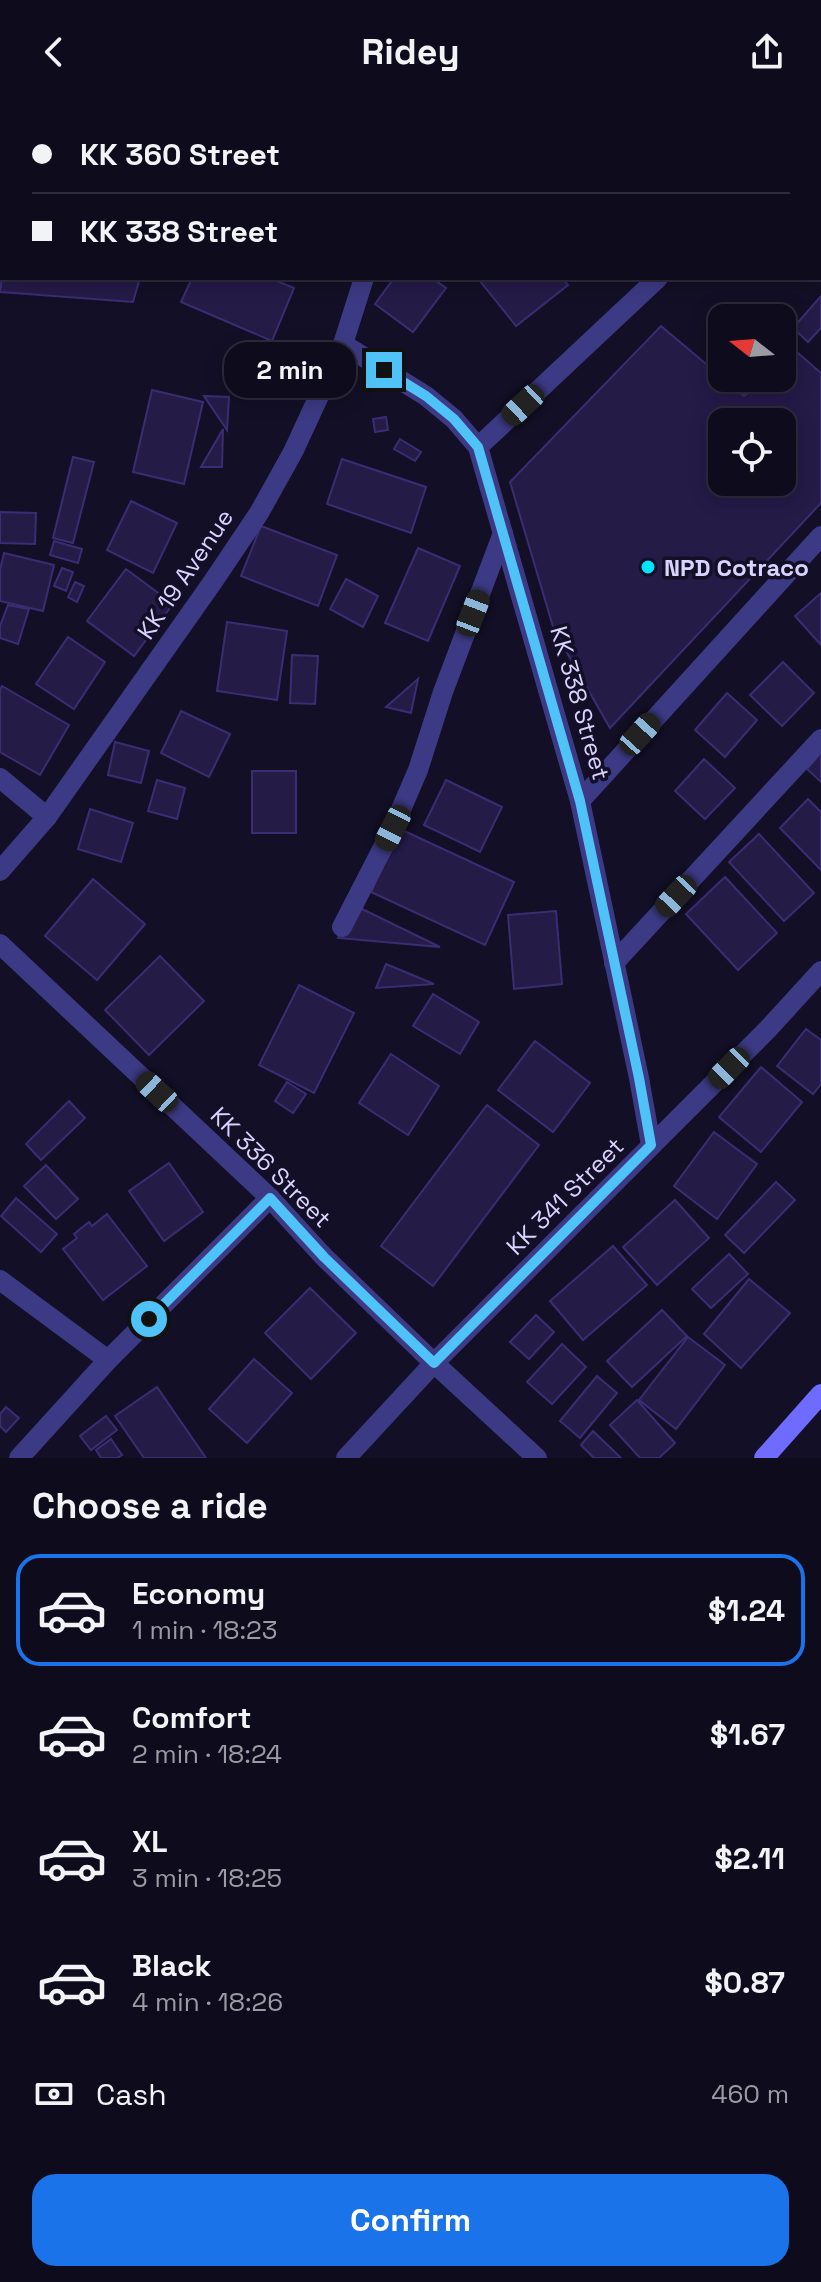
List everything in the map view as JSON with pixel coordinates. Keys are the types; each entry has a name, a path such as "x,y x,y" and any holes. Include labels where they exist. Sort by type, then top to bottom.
{"main road":[{"path":"764,1458 821,1394"}],"street":[{"name":"KK 19 Avenue","path":"0,871 47,817 259,513 293,452 343,344 363,280"},
{"path":"478,447 656,280"},
{"name":"KK 338 Street","path":"343,344 426,396 454,419 478,447 580,801 651,1145"},
{"path":"342,927 393,828 418,770 443,692 503,533"},
{"path":"580,801 821,536"},
{"path":"614,963 821,739"},
{"path":"0,778 47,817"},
{"name":"KK 336 Street","path":"0,944 270,1198 324,1257 537,1458"},
{"name":"KK 341 Street","path":"346,1458 434,1363 768,1029 821,971"},
{"path":"19,1458 108,1360 270,1198"},
{"path":"0,1280 108,1360"}],"building":[{"path":"2,280 139,280 133,302 0,292"},
{"path":"191,280 275,280 294,288 272,341 181,302"},
{"path":"393,280 435,280 446,288 413,332 375,304"},
{"path":"564,280 568,285 516,326 480,281"},
{"path":"821,296 821,328 808,342 796,331 796,325"},
{"name":"NPD Cotraco","path":"661,326 708,366 708,392 739,392 744,396 749,392 796,392 797,352 821,373 821,503 610,728 554,630 510,482"},
{"path":"152,390 203,402 184,484 133,472"},
{"path":"204,396 229,397 227,430"},
{"path":"386,417 388,430 375,432 373,419"},
{"path":"223,429 222,467 201,467"},
{"path":"400,439 421,452 415,461 394,449"},
{"path":"73,457 94,462 73,543 53,538"},
{"path":"342,459 426,487 411,533 327,504"},
{"path":"131,501 177,523 153,573 107,550"},
{"path":"0,512 36,513 35,544 0,543"},
{"path":"261,526 337,555 318,606 241,576"},
{"path":"54,541 82,549 78,563 50,555"},
{"path":"418,548 460,566 428,641 385,623"},
{"path":"4,553 54,565 43,611 0,601 0,570"},
{"path":"62,568 73,572 66,591 54,586"},
{"path":"126,569 173,604 134,656 87,621"},
{"path":"346,579 378,596 363,627 330,609"},
{"path":"75,582 84,586 77,602 68,597"},
{"path":"821,593 821,645 795,616"},
{"path":"8,605 29,609 18,644 0,638 0,626"},
{"path":"227,622 287,631 277,700 217,691"},
{"path":"68,637 105,662 74,709 36,684"},
{"path":"292,655 318,656 315,704 290,703"},
{"path":"783,662 814,693 782,726 750,695"},
{"path":"418,679 411,713 386,707"},
{"path":"2,686 69,725 40,775 0,752"},
{"path":"727,693 757,720 725,757 695,730"},
{"path":"181,711 230,734 209,777 161,753"},
{"path":"115,742 149,751 141,783 108,775"},
{"path":"821,753 821,782 807,769"},
{"path":"704,759 735,788 705,819 675,791"},
{"path":"252,771 296,771 296,833 252,833"},
{"path":"157,780 185,788 177,819 148,811"},
{"path":"446,780 502,807 480,852 424,825"},
{"path":"808,799 821,812 821,870 780,828"},
{"path":"90,809 133,823 121,862 78,849"},
{"path":"400,829 514,882 485,945 371,892"},
{"path":"759,834 814,893 784,921 729,862"},
{"path":"725,877 777,933 738,970 686,914"},
{"path":"93,879 145,924 97,980 45,936"},
{"path":"354,905 440,947 338,938"},
{"path":"556,911 562,984 514,989 508,915"},
{"path":"160,956 204,1001 149,1055 105,1010"},
{"path":"386,964 434,984 376,988"},
{"path":"299,985 354,1013 314,1093 259,1065"},
{"path":"433,994 479,1022 460,1054 413,1026"},
{"path":"806,1029 821,1040 821,1084 813,1094 777,1066"},
{"path":"535,1041 590,1083 553,1132 498,1090"},
{"path":"391,1054 439,1086 408,1135 359,1103"},
{"path":"761,1067 802,1102 761,1152 719,1117"},
{"path":"287,1082 306,1094 293,1113 275,1101"},
{"path":"69,1101 85,1118 41,1160 26,1144"},
{"path":"487,1105 539,1145 433,1286 381,1246"},
{"path":"714,1132 757,1164 717,1219 674,1186"},
{"path":"169,1163 203,1212 164,1241 129,1191"},
{"path":"46,1165 78,1199 56,1219 24,1186"},
{"path":"776,1182 795,1200 744,1253 725,1235"},
{"path":"16,1198 57,1234 41,1252 1,1216"},
{"path":"675,1200 709,1238 657,1285 623,1247"},
{"path":"107,1214 147,1266 103,1300 63,1249 77,1238 74,1234 89,1222 92,1226"},
{"path":"613,1246 647,1285 583,1340 550,1301"},
{"path":"729,1254 748,1274 711,1308 692,1289"},
{"path":"749,1279 790,1313 741,1368 704,1334"},
{"path":"310,1288 356,1333 311,1379 265,1333"},
{"path":"662,1310 687,1336 632,1387 607,1361"},
{"path":"536,1315 554,1332 529,1359 510,1342"},
{"path":"688,1337 725,1365 676,1429 639,1400"},
{"path":"562,1344 586,1367 552,1404 527,1382"},
{"path":"254,1359 292,1393 247,1443 209,1409"},
{"path":"597,1376 617,1393 580,1438 560,1421"},
{"path":"157,1387 206,1458 144,1458 115,1416"},
{"path":"637,1400 675,1443 659,1458 640,1458 610,1425"},
{"path":"6,1407 19,1418 6,1432 0,1426 0,1414"},
{"path":"106,1416 117,1430 91,1450 80,1436"},
{"path":"593,1431 621,1458 594,1458 581,1445"},
{"path":"111,1439 122,1455 101,1458 96,1450"}],"place":[{"name":"NPD Cotraco","path":"648,567"}],"route":[{"path":"149,1319 270,1198 324,1257 434,1363 651,1145 580,801 478,447 454,419 426,396 384,370"}]}
